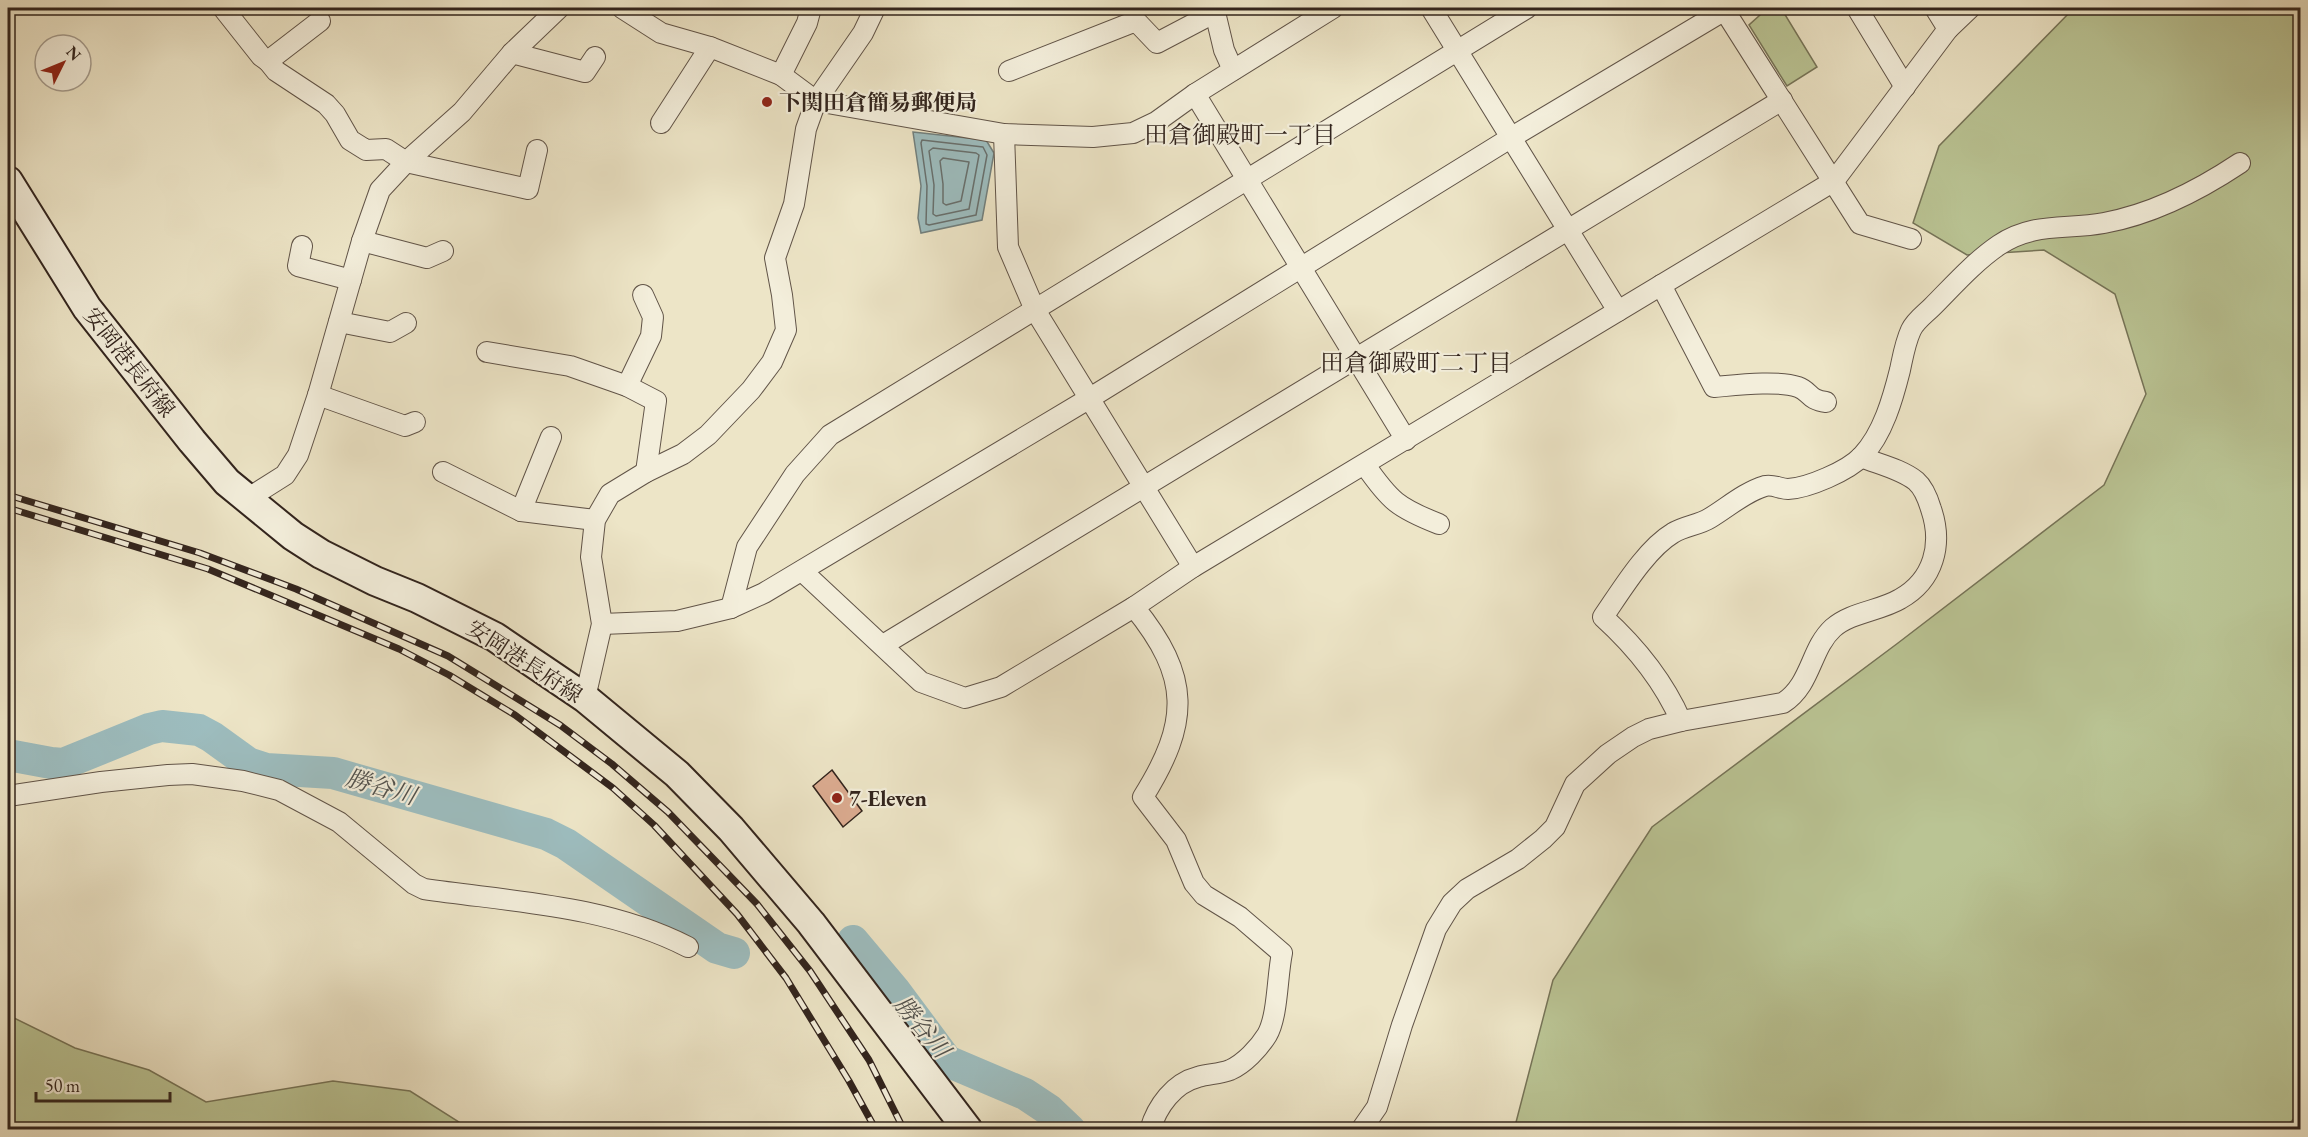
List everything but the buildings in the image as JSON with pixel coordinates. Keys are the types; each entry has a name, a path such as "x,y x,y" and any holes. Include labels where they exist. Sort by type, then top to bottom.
{"main road":[{"name":"安岡港長府線","path":"8,181 87,308 227,482 321,554 495,637 585,698 677,774 731,829 811,923 968,1130"}],"street":[{"path":"223,8 261,56 276,71 326,104 335,114 350,140 366,150 386,148 406,162 528,189 537,150"},
{"path":"247,499 285,475 298,455 318,395 362,241 380,190 406,162 462,112 512,53 559,8"},
{"path":"622,8 661,33 710,47 781,75 816,101 1004,134 1093,136 1133,133 1156,122 1195,94 1333,8"},
{"path":"781,75 807,23 811,8"},
{"path":"585,698 602,624 591,557 595,520 610,494 646,472 683,454 708,435 751,390 772,362 786,330 783,295 775,258 794,204 806,129 816,101 863,33 875,8"},
{"path":"1431,8 1618,311"},
{"path":"731,608 747,547 795,474 830,435 1527,8"},
{"path":"1857,8 1905,87"},
{"path":"1935,8 1948,29"},
{"path":"802,571 921,682 965,698 1001,687 1134,607 1193,567 1834,181 1948,29 1970,8"},
{"path":"602,624 677,621 731,608 764,593 1090,398 1300,267 1724,9 1860,224 1911,239"},
{"path":"1009,71 1122,16 1136,21 1158,43 1214,10 1224,50 1233,70"},
{"path":"268,61 320,21"},
{"path":"661,123 710,47"},
{"path":"512,53 585,72 595,57"},
{"path":"1195,94 1406,440"},
{"path":"883,645 1782,100"},
{"path":"1004,134 1008,247 1035,310 1193,567"},
{"path":"1681,721 1671,699 1640,653 1603,617 1640,565 1675,532 1695,526 1737,500 1767,485 1788,489 1823,479 1843,471 1861,457 1882,424 1893,397 1912,327 1970,269 1998,245 2033,229 2104,223 2162,206 2207,185 2240,163"},
{"path":"362,241 427,258 443,251"},
{"path":"302,246 298,266 351,280"},
{"path":"1661,285 1714,387 1759,383 1799,387 1814,400 1826,402"},
{"path":"627,386 651,336 653,317 643,295"},
{"path":"339,322 390,332 406,323"},
{"path":"487,351 570,366 627,386 656,401 646,472"},
{"path":"318,395 405,426 415,422"},
{"path":"521,512 551,437"},
{"path":"1361,1130 1377,1107 1402,1025 1436,929 1452,903 1467,889 1518,859 1556,827 1575,784 1608,753 1649,729 1783,703 1793,697 1825,639 1833,629 1842,622 1900,600 1922,583 1934,562 1937,544 1936,523 1929,500 1915,480 1861,457"},
{"path":"1365,465 1386,495 1410,513 1439,524"},
{"path":"443,472 521,512 595,520"},
{"path":"1134,607 1149,625 1165,652 1179,697 1173,739 1162,767 1143,797 1176,840 1194,883 1204,895 1240,917 1282,953 1273,1020 1259,1047 1231,1070 1198,1077 1178,1087 1160,1108 1150,1130"},
{"path":"8,796 100,782 168,775 192,774 243,782 279,790 339,822 414,884 424,889 568,909 628,924 688,947"}],"green space":[{"path":"1758,8 1781,8 1817,67 1787,86 1749,25 1760,15"},
{"path":"2074,8 2300,8 2300,1113 2282,1130 1514,1130 1553,980 1652,827 2104,485 2146,394 2115,294 2044,250 1967,255 1913,223 1939,146"},
{"path":"8,1015 75,1048 149,1070 206,1102 333,1081 410,1091 459,1122 465,1129 8,1129"}],"water":[{"path":"913,132 986,140 994,153 982,220 921,233 918,218 921,186"}],"waterway":[{"name":"勝谷川","path":"8,755 63,764 149,729 162,726 199,730 248,763 266,769 333,773 546,834 566,844 717,948 734,953"},
{"name":"勝谷川","path":"853,941 895,991 947,1061 1025,1094 1049,1110 1070,1130"}],"railway":[{"path":"8,495 200,553 296,589 448,656 560,725 612,764 668,812 757,904 810,971 869,1060 904,1130"},
{"path":"8,508 208,569 399,649 449,675 515,715 613,788 654,825 737,914 786,978 876,1130"}],"place":[{"name":"下関田倉簡易郵便局","path":"767,102"},
{"name":"7-Eleven","path":"837,798"}],"district":[{"name":"田倉御殿町一丁目","path":"1240,135"},
{"name":"田倉御殿町二丁目","path":"1416,363"}]}
